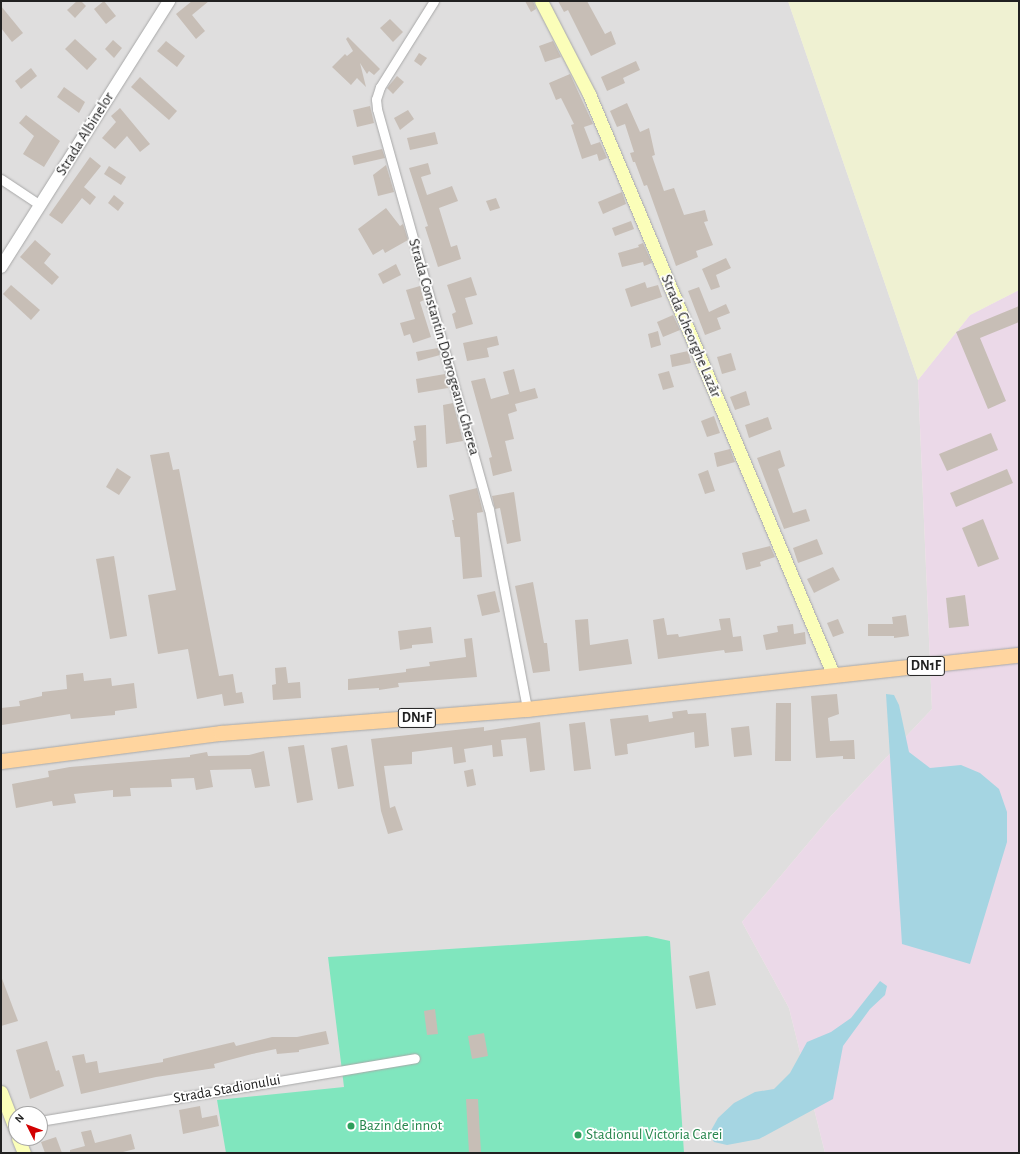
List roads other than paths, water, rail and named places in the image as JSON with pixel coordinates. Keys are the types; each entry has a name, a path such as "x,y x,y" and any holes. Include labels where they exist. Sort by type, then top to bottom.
{"main road":[{"name":"Strada Gheorghe Lazăr","path":"541,1 589,94 833,674"},
{"name":"DN1F","path":"1,761 221,733 527,709 833,674 1019,655"},
{"path":"1,1092 8,1110"}],"street":[{"name":"Strada Albinelor","path":"1,267 169,1"},
{"name":"Strada Constantin Dobrogeanu Gherea","path":"434,1 380,87 376,99 377,109 489,509 527,709"},
{"path":"1,179 40,205"},
{"name":"Strada Stadionului","path":"48,1120 415,1058"}],"water":[{"path":"886,694 894,695 899,705 909,752 930,768 961,765 980,773 999,789 1007,812 1007,842 970,964 902,944"},
{"path":"880,981 887,986 885,995 870,1009 843,1046 833,1099 759,1139 727,1145 714,1142 709,1134 718,1118 734,1103 755,1092 774,1089 790,1073 807,1042 831,1032 851,1018"}],"place":[{"name":"Bazin de innot","path":"351,1126"},
{"name":"Stadionul Victoria Carei","path":"578,1135"}]}
